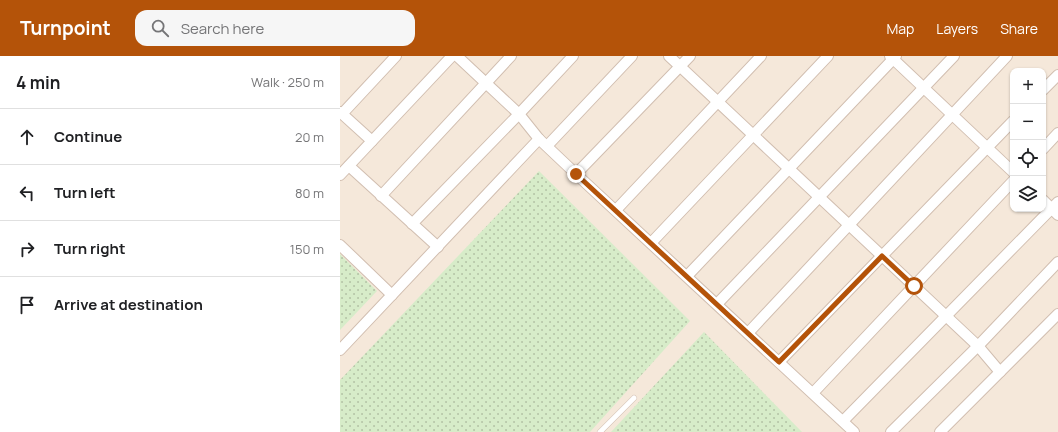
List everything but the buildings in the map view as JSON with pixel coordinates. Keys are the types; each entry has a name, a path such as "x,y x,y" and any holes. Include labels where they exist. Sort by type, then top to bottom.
{"street":[{"path":"372,141 341,113 396,56"},
{"path":"340,175 452,56"},
{"path":"457,56 519,114 539,139 854,432"},
{"path":"381,196 511,56"},
{"path":"412,224 573,56"},
{"path":"547,146 632,56"},
{"path":"669,56 947,316 978,346 1000,372"},
{"path":"576,174 690,56"},
{"path":"616,210 762,56"},
{"path":"651,243 828,56"},
{"path":"717,304 954,56"},
{"path":"748,333 1007,56"},
{"path":"686,276 789,169 893,57 1010,169"},
{"path":"1046,87 1058,75"},
{"path":"779,362 1010,124"},
{"path":"1046,146 1058,133"},
{"path":"340,350 539,139"},
{"path":"349,166 438,247"},
{"path":"812,393 1010,184"},
{"path":"843,422 1056,208 1046,202"},
{"path":"340,245 392,295"},
{"path":"890,432 978,346 1058,262"},
{"path":"940,432 1058,314"}],"lane":[{"path":"600,432 634,398"}],"shaded area":[{"path":"340,56 1058,56 1058,432 340,432"}],"green space":[{"path":"539,171 690,321 590,432 340,432 340,380"},
{"path":"340,254 377,291 340,330"},
{"path":"704,332 802,432 611,432"}],"route":[{"path":"576,174 779,362 882,256 914,286"}]}
